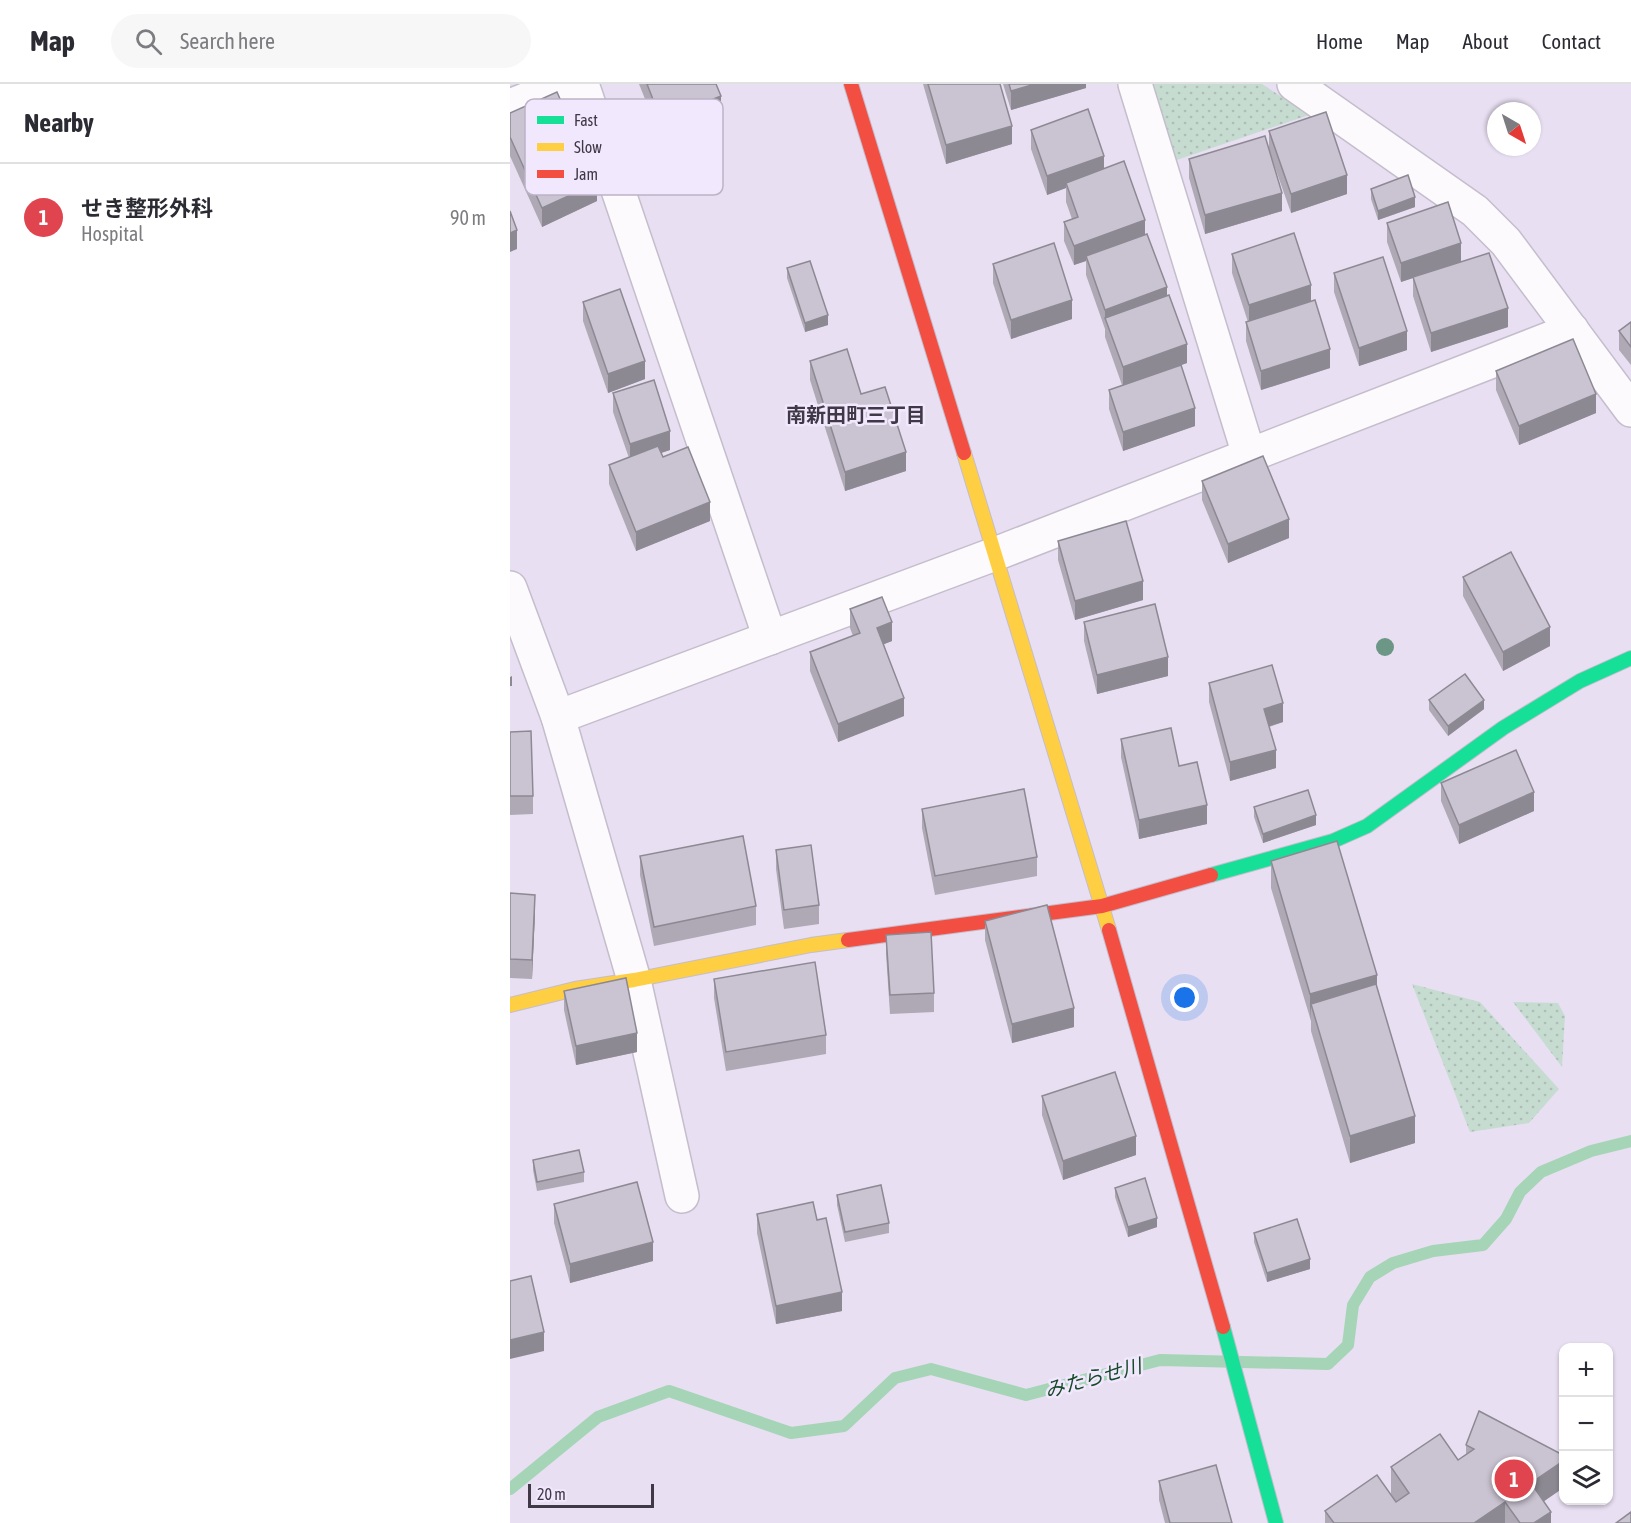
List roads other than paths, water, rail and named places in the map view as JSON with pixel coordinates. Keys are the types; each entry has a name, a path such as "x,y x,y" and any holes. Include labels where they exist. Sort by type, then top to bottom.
{"street":[{"path":"528,99 565,84"},
{"path":"582,84 587,99"},
{"path":"851,84 1102,906 1245,1403 1276,1523"},
{"path":"1135,84 1249,455"},
{"path":"1294,84 1475,211 1506,242 1631,410"},
{"path":"510,106 525,100"},
{"path":"620,195 770,638"},
{"path":"558,717 994,554 1572,330"},
{"path":"510,588 558,717 634,980 682,1196"},
{"path":"510,1005 575,989 634,980 811,945 1102,906 1333,841 1367,826 1503,728 1580,681 1631,658"}],"waterway":[{"name":"みたらせ川","path":"510,1489 598,1417 669,1391 791,1433 844,1426 895,1378 931,1369 1026,1395 1160,1360 1328,1364 1348,1345 1353,1305 1370,1277 1393,1263 1433,1251 1483,1245 1506,1219 1520,1192 1541,1172 1591,1151 1631,1141"}],"place":[{"name":"せき整形外科","path":"1514,1479"}],"district":[{"name":"南新田町三丁目","path":"856,415"}]}
